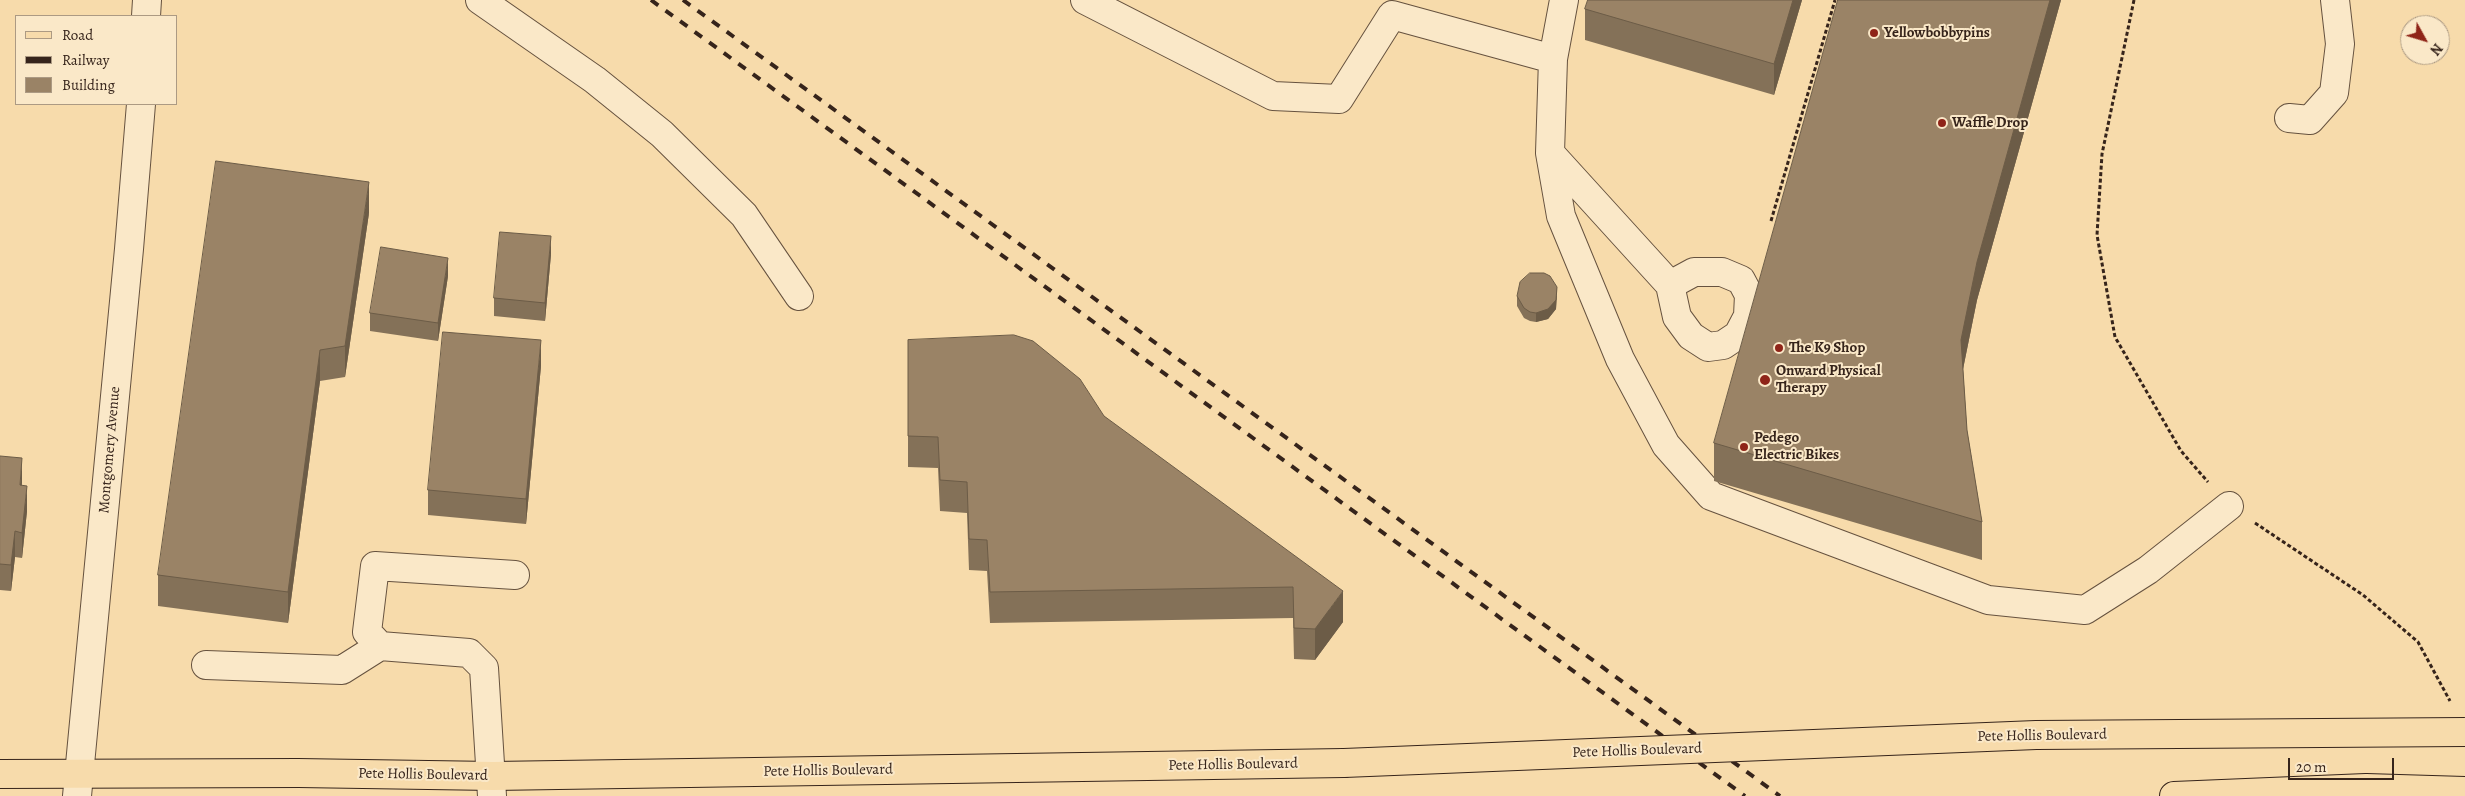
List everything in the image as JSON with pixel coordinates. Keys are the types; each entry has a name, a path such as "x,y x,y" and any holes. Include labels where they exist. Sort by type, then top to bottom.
{"main road":[{"name":"Pete Hollis Boulevard","path":"0,774 79,784 298,773 492,786 1344,763 2036,735 2465,732"},
{"path":"2174,796 2366,788 2465,791"}],"street":[{"path":"146,15 147,0"},
{"path":"480,0 595,80 662,134 744,215 799,296"},
{"path":"1085,0 1273,96 1339,99 1392,16 1552,59"},
{"path":"1564,0 1552,59 1550,153 1561,216 1620,359 1666,445 1711,496 1988,600 2085,610 2148,570 2229,506"},
{"path":"2289,118 2310,120 2334,93 2340,44 2335,0"},
{"name":"Montgomery Avenue","path":"79,784 130,249 141,105"},
{"path":"1550,153 1670,285"},
{"path":"380,646 367,632 375,566 516,575"},
{"path":"206,665 342,670 380,646 469,653 484,668 492,786"}],"path":[{"path":"1771,221 1835,0"},
{"path":"2134,0 2102,154 2096,235 2115,337 2181,451 2229,506 2306,555 2363,595 2418,642 2444,694 2455,707"}],"building":[{"path":"1588,0 1793,0 1774,64 1585,9"},
{"path":"1838,0 2050,0 1977,262 1961,340 1967,430 1982,522 1714,443"},
{"path":"216,161 369,182 345,346 320,350 288,592 158,575"},
{"path":"500,232 551,236 545,303 494,298"},
{"path":"381,247 448,258 438,323 370,313"},
{"path":"1530,273 1544,273 1550,276 1557,287 1556,300 1548,309 1536,313 1524,308 1517,296 1520,282"},
{"path":"443,332 541,340 526,499 428,490"},
{"path":"1014,335 1033,341 1080,379 1104,416 1343,591 1315,629 1294,628 1293,587 990,592 987,540 969,539 967,482 940,480 938,437 908,436 908,340"},
{"path":"0,456 22,458 20,485 27,486 22,533 15,531 11,565 0,564"}],"railway":[{"path":"651,0 1745,796"},
{"path":"683,0 1780,796"}],"place":[{"name":"Yellowbobbypins","path":"1874,33"},
{"name":"Waffle Drop","path":"1942,123"},
{"name":"The K9 Shop","path":"1779,348"},
{"name":"Onward Physical Therapy","path":"1765,380"},
{"name":"Pedego Electric Bikes","path":"1744,447"}]}
